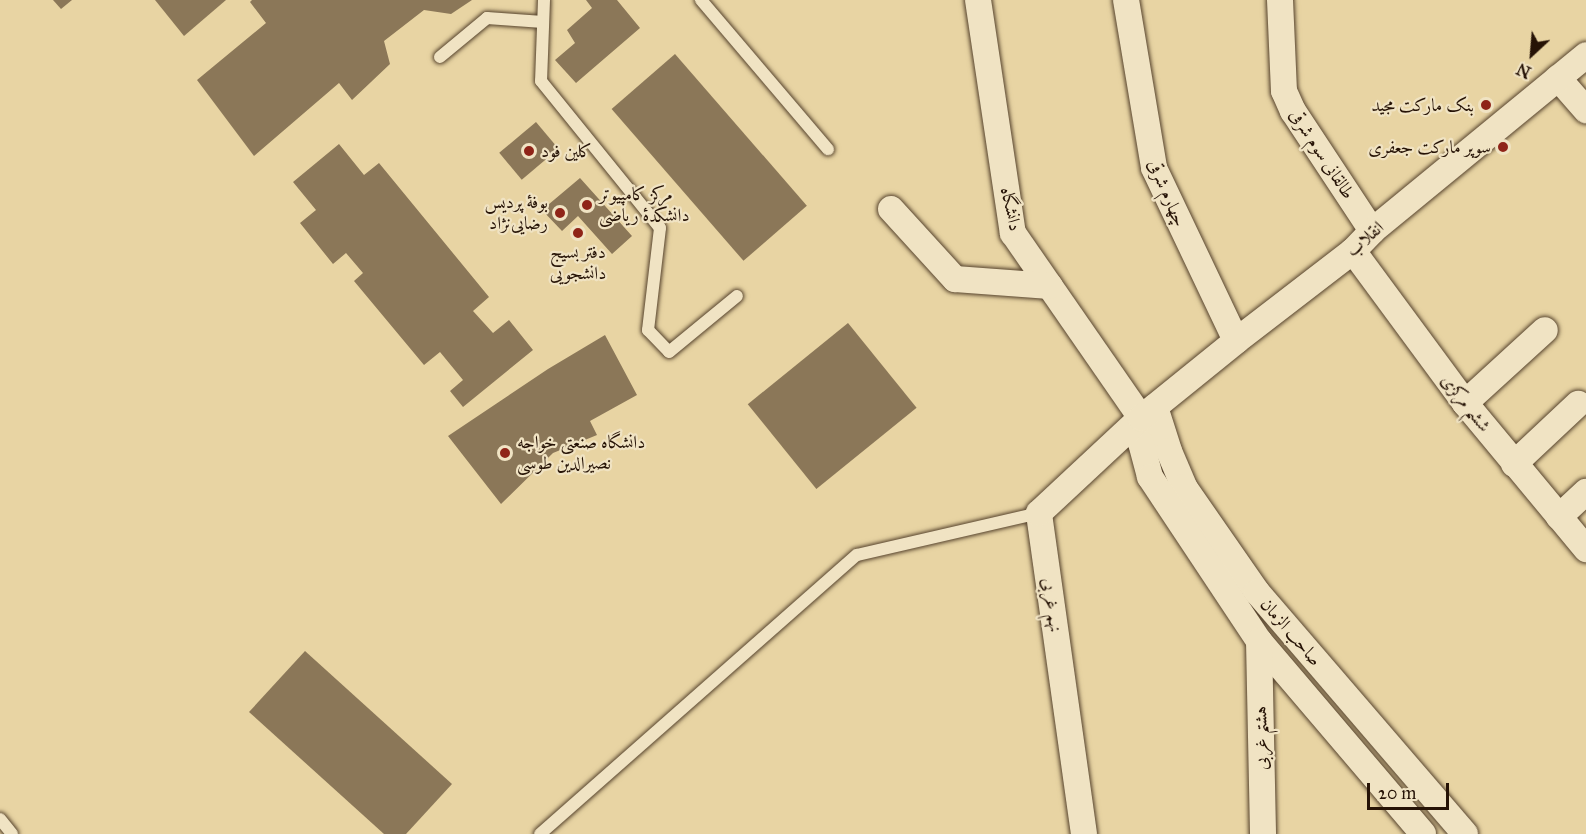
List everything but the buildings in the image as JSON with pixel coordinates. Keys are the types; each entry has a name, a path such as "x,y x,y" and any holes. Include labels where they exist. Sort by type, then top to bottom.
{"street":[{"name":"دانشگاه","path":"978,0 1013,233 1050,286 1148,412"},
{"name":"چهارم شرقی","path":"1126,0 1154,168 1236,341"},
{"name":"طالقانی سوم شرقی","path":"1280,0 1284,91 1293,111 1372,231"},
{"name":"انقلاب","path":"1148,412 1353,251 1372,231 1586,55"},
{"path":"1558,78 1586,111"},
{"path":"891,209 955,279 1050,286"},
{"name":"ششم مرکزی","path":"1353,251 1465,403 1586,549"},
{"path":"1465,403 1545,330"},
{"path":"1514,464 1578,404"},
{"path":"1039,513 1148,412"},
{"name":"صاحب الزمان","path":"1148,412 1141,442 1150,477 1258,641 1423,834"},
{"name":"صاحب الزمان","path":"1148,412 1184,487 1257,592 1465,834"},
{"path":"1559,517 1586,492"},
{"name":"نهم غربی","path":"1039,513 1084,834"},
{"name":"هشتم غربی","path":"1258,641 1263,834"}],"lane":[{"path":"544,0 541,81 660,228 648,330 669,352 737,296"},
{"path":"701,0 828,149"},
{"path":"440,57 487,18 543,22"},
{"path":"540,834 857,555 1039,513"},
{"path":"0,819 12,834"}],"place":[{"name":"بنک‌ مارکت مجید","path":"1486,105"},
{"name":"سوپر مارکت جعفری","path":"1503,147"},
{"name":"کلین فود","path":"529,151"},
{"name":"مرکز کامپیوتر دانشکدهٔ ریاضی","path":"587,205"},
{"name":"بوفهٔ پردیس رضایی‌نژاد","path":"560,213"},
{"name":"دفتر بسیج دانشجویی","path":"578,233"},
{"name":"دانشگاه صنعتی خواجه نصیرالدین طوسی","path":"505,453"}]}
